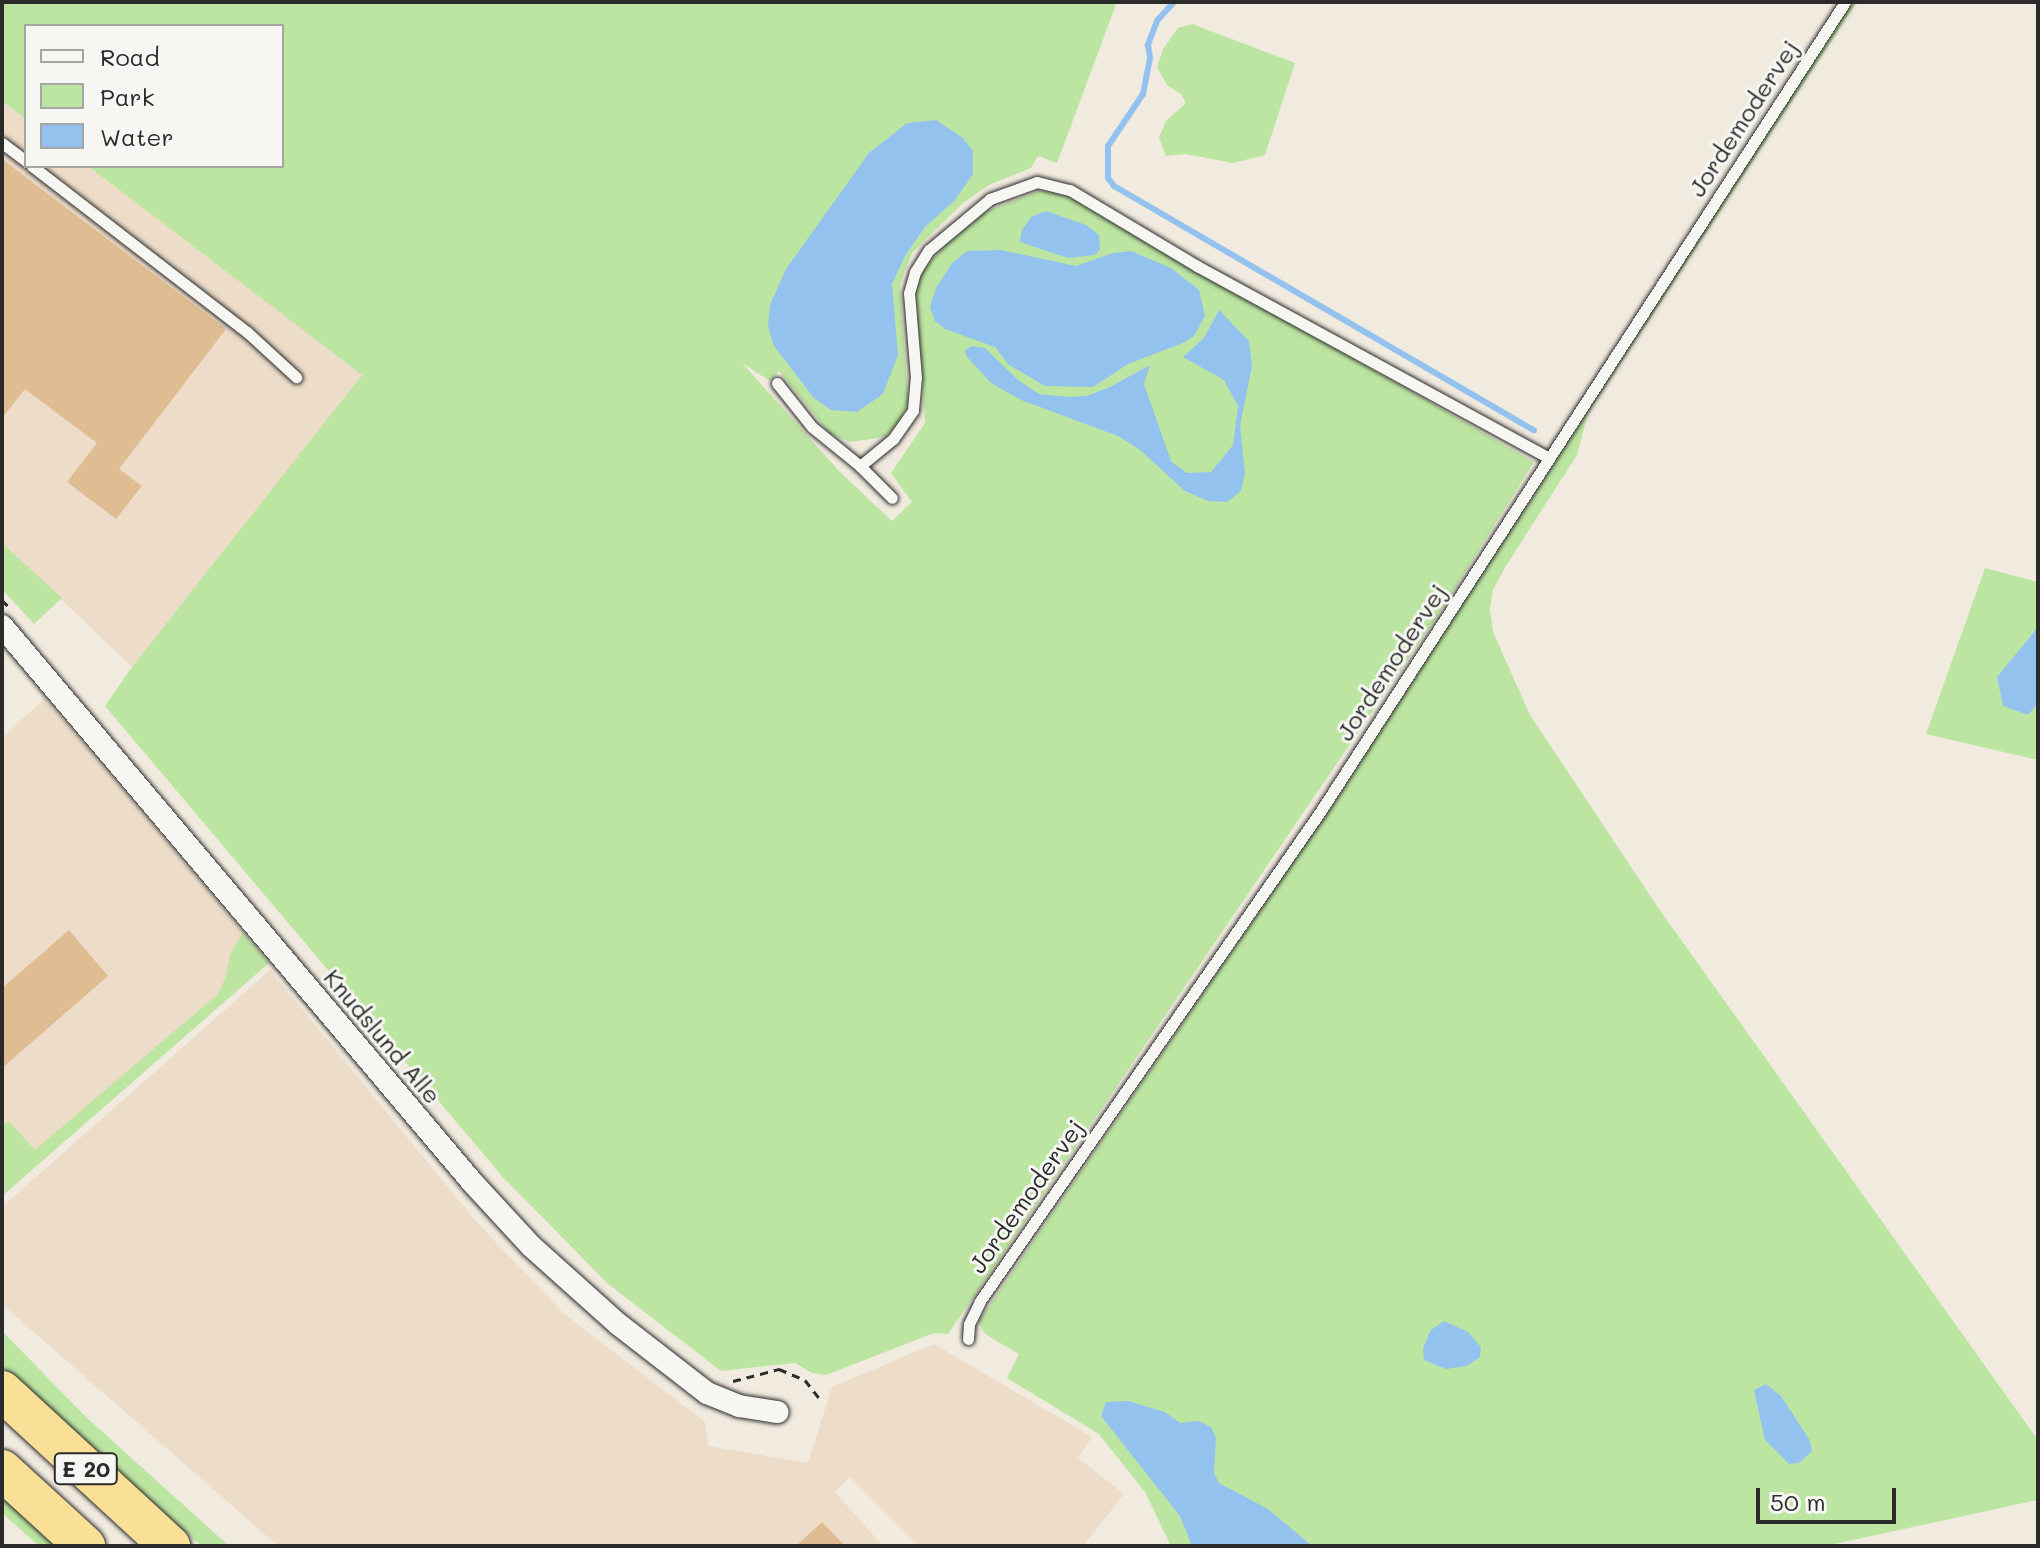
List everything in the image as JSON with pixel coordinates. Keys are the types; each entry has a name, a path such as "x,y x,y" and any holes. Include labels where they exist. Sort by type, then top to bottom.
{"highway":[{"name":"E 20","path":"2,1391 170,1546"},
{"name":"E 20","path":"2,1470 85,1546"}],"street":[{"name":"Knudslund Alle","path":"6,618 472,1182 531,1246 618,1324 707,1393 739,1406 778,1412"}],"lane":[{"name":"Jordemodervej","path":"968,1339 969,1324 980,1301 1320,812 1845,2"},
{"path":"2,143 24,160"},
{"path":"35,168 247,332 296,377"},
{"path":"860,466 893,439 913,410 916,378 909,293 915,272 929,250 990,199 1037,182 1070,190 1197,266 1549,458"},
{"path":"777,383 812,427 860,466 892,498"}],"path":[{"path":"2,600 6,618"},
{"path":"729,1381 779,1369 805,1380 820,1399"}],"shaded area":[{"path":"2,101 24,118 24,168 91,168 363,375 132,667 2,543"},
{"path":"45,698 269,963 2,1196 2,738"},
{"path":"270,970 474,1219 563,1313 705,1422 708,1446 808,1463 832,1387 934,1344 1092,1437 1078,1458 1124,1494 1083,1546 919,1546 850,1477 835,1492 883,1546 278,1546 2,1304 2,1207"}],"green space":[{"path":"2,2 1117,2 1057,163 1038,156 1031,168 989,185 963,203 912,253 900,284 908,402 900,422 885,437 850,442 830,434 779,371 770,381 742,363 840,472 892,521 912,502 891,473 925,423 916,292 918,277 951,236 981,213 1039,191 1061,193 1080,201 1534,462 1440,612 948,1334 934,1333 826,1375 812,1373 795,1363 721,1371 607,1283 502,1176 105,706 132,667 362,375 91,168 284,168 284,24 24,24 24,118 2,101"},
{"path":"1852,2 1857,2 1588,413 1577,455 1504,569 1493,590 1490,609 1493,632 1530,715 1659,909 2038,1440 2038,1500 1825,1546 1171,1546 1145,1492 1099,1434 1007,1378 1019,1354 985,1334 978,1322 1268,899 1415,678 1785,98"},
{"path":"1192,24 1295,63 1265,155 1233,163 1185,154 1166,156 1159,138 1166,121 1186,103 1181,94 1167,85 1157,67 1163,49 1178,28"},
{"path":"2,543 62,598 34,624 2,589"},
{"path":"1985,568 2038,582 2038,627 1997,678 2028,715 2038,704 2038,760 1926,734"},
{"path":"243,932 269,963 2,1196 2,1127 9,1121 35,1150 218,994 230,955"},
{"path":"2,1331 86,1417 229,1546 201,1546 2,1366"},
{"path":"2,1495 56,1546 39,1546 2,1513"}],"water":[{"path":"936,120 963,138 973,151 973,174 955,200 925,227 905,256 892,284 898,355 883,394 857,412 831,410 814,398 774,346 768,327 770,305 786,269 869,153 907,123"},
{"path":"1046,211 1086,225 1099,235 1100,249 1095,255 1068,258 1020,242 1022,230 1031,217"},
{"path":"1001,250 1076,266 1113,253 1131,251 1171,268 1199,290 1205,316 1194,336 1183,343 1128,364 1093,387 1045,386 1009,365 995,347 945,329 935,321 930,307 936,288 952,263 967,251"},
{"path":"1219,310 1249,341 1252,366 1240,426 1245,473 1241,491 1227,502 1208,501 1185,491 1140,450 1118,436 1021,400 991,383 966,356 965,350 972,346 985,348 1018,380 1039,394 1068,397 1087,396 1150,365 1144,384 1171,461 1187,473 1211,472 1233,445 1238,406 1224,380 1183,357 1204,338"},
{"path":"2038,627 2038,704 2028,715 2003,706 1997,677"},
{"path":"1444,1321 1468,1332 1481,1347 1480,1357 1467,1366 1446,1369 1424,1360 1423,1348 1431,1330"},
{"path":"1766,1384 1781,1396 1809,1439 1812,1451 1799,1463 1789,1464 1765,1440 1754,1390"},
{"path":"1128,1401 1165,1412 1180,1423 1199,1421 1211,1427 1216,1438 1214,1473 1219,1483 1268,1509 1312,1546 1192,1546 1180,1516 1101,1416 1106,1402"}],"building":[{"path":"2,159 226,329 119,469 142,486 116,519 67,482 97,443 25,389 2,418"},
{"path":"69,930 108,976 2,1068 2,988"},
{"path":"822,1522 845,1546 796,1546"}],"waterway":[{"path":"1174,2 1157,21 1148,45 1150,58 1143,94 1108,146 1108,178 1114,186 1534,430"}]}
